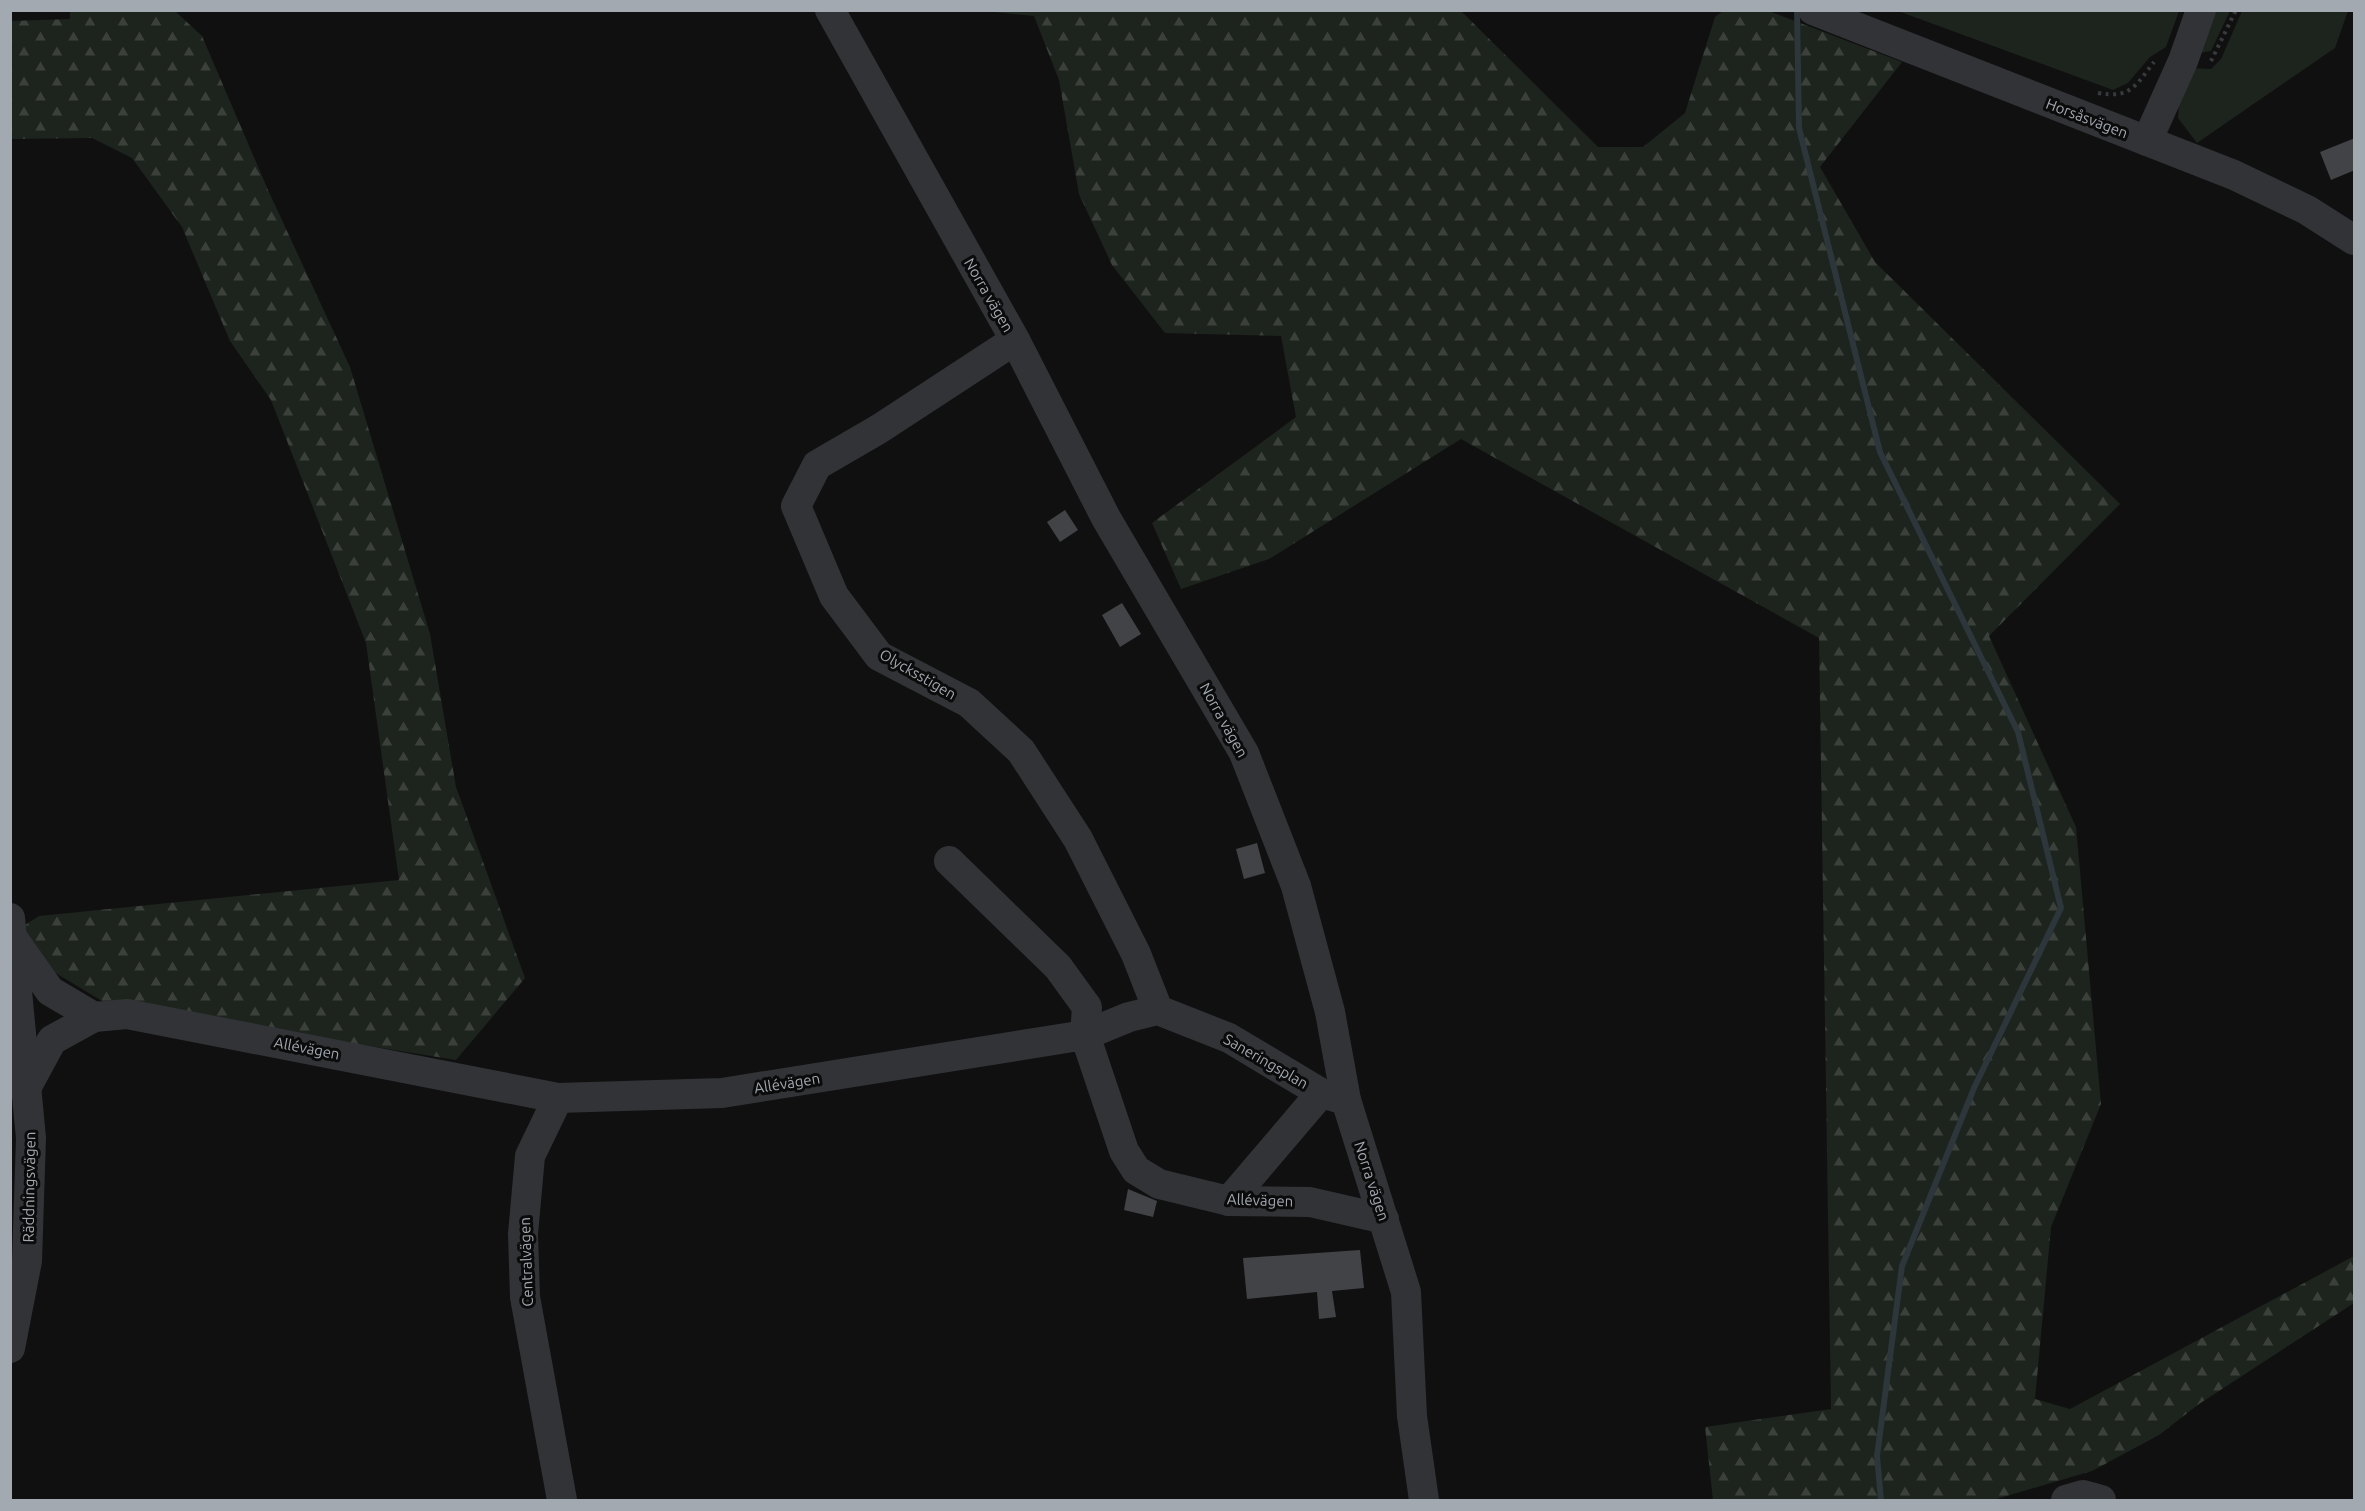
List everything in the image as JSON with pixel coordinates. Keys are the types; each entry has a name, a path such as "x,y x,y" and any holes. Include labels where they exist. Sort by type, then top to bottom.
{"street":[{"name":"Norra vägen","path":"830,10 1015,340 1106,518 1244,753 1296,886 1330,1012 1334,1096 1384,1219 1406,1292 1412,1416 1424,1500"},
{"name":"Horsåsvägen","path":"1813,10 2234,175 2307,210 2355,240"},
{"path":"2147,141 2182,61 2201,10"},
{"name":"Olycksstigen","path":"1015,340 879,429 817,465 796,506 834,596 879,656 969,703 1021,751 1078,839 1136,954 1158,1010"},
{"path":"949,861 1058,967 1087,1007 1085,1035 1129,1017 1158,1010"},
{"path":"12,928 50,991 94,1017"},
{"name":"Räddningsvägen","path":"10,1348 27,1261 32,1138 12,928"},
{"name":"Saneringsplan","path":"1158,1010 1229,1038 1334,1096"},
{"name":"Allévägen","path":"26,1090 52,1040 94,1017 127,1014 558,1098 722,1093 1085,1035 1113,1124 1124,1151 1137,1170 1159,1184 1229,1201 1310,1202 1384,1219"},
{"path":"1229,1201 1334,1096"},
{"name":"Centralvägen","path":"558,1098 530,1156 523,1234 525,1298 562,1500"},
{"path":"2066,1500 2083,1495 2101,1500"}],"path":[{"path":"2089,92 2113,96 2130,91 2139,83 2155,60 2167,55 2193,65 2212,61 2236,10"}],"green space":[{"path":"1055,10 1461,11 1598,147 1643,147 1685,113 1715,17 1723,11 1769,11 1902,62 1820,167 1875,262 2120,504 1989,636 2076,827 2101,1104 2051,1227 2035,1399 2070,1409 2354,1256 2354,1303 2199,1404 2159,1435 2092,1471 1993,1500 1713,1500 1705,1427 1831,1409 1819,638 1461,439 1269,559 1181,589 1152,523 1296,417 1281,336 1165,333 1112,265 1079,194 1059,80 1034,16"},
{"path":"2179,10 2166,47 2150,57 2128,83 2113,90 1898,11"},
{"path":"70,11 175,11 202,36 268,190 350,367 430,634 456,787 525,978 456,1060 107,1004 49,969 22,927 39,916 399,880 366,643 271,400 230,341 182,227 132,158 92,138 11,139 10,21 70,19"},
{"path":"983,11 1055,11 1034,16"},
{"path":"2211,11 2230,11 2211,51 2199,53"},
{"path":"2242,11 2348,11 2335,48 2197,143 2178,118 2179,102 2191,68 2211,69 2221,59"}],"building":[{"path":"2355,138 2355,170 2331,180 2320,152"},
{"path":"1065,510 1078,530 1060,542 1047,522"},
{"path":"1122,603 1141,634 1120,647 1102,615"},
{"path":"1257,843 1265,873 1244,879 1236,849"},
{"path":"1128,1189 1157,1201 1153,1217 1124,1210"},
{"path":"1360,1250 1364,1288 1332,1291 1336,1317 1319,1319 1317,1292 1247,1299 1243,1258"}],"waterway":[{"path":"1797,10 1799,128 1880,452 2018,732 2061,908 1974,1088 1902,1266 1877,1456 1881,1500"}]}
